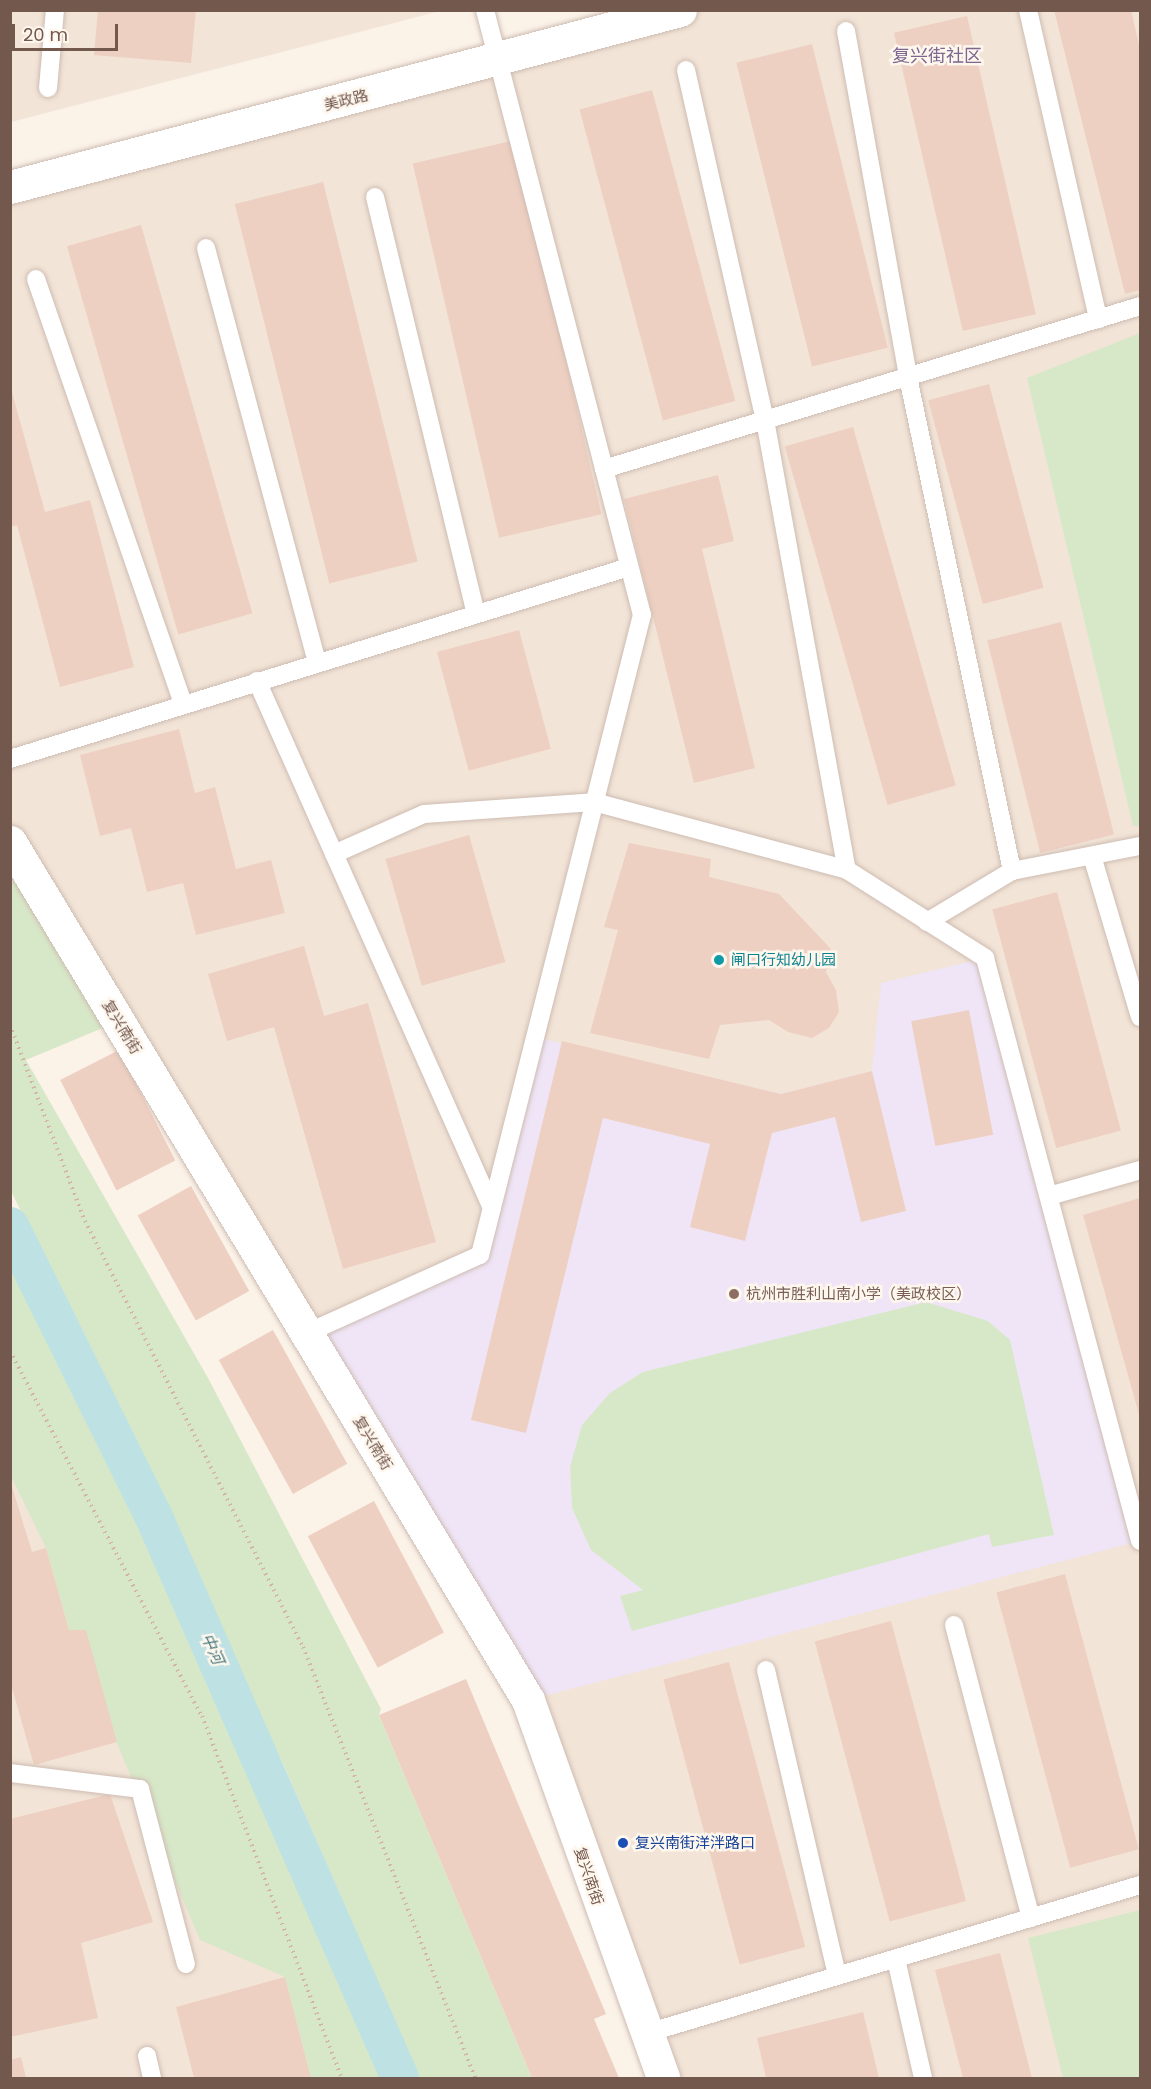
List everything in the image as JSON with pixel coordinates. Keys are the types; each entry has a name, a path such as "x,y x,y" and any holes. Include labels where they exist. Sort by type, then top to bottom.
{"street":[{"name":"美政路","path":"10,187 498,61 680,10"},
{"name":"复兴南街","path":"10,842 528,1700 645,2034 663,2079"}],"lane":[{"path":"48,88 55,10"},
{"path":"307,1333 480,1255 642,615 485,10"},
{"path":"1028,10 1098,319"},
{"path":"846,31 908,376 1012,871"},
{"path":"686,70 765,420 847,870"},
{"path":"375,197 476,614"},
{"path":"206,248 317,662"},
{"path":"36,279 183,703"},
{"path":"604,469 1140,306"},
{"path":"10,759 183,703 629,567"},
{"path":"258,681 492,1208"},
{"path":"334,854 424,814 594,802 847,870 985,958 1140,1541"},
{"path":"927,922 1012,871 1140,846"},
{"path":"1092,856 1140,1017"},
{"path":"1049,1196 1140,1170"},
{"path":"954,1625 1031,1918"},
{"path":"766,1670 837,1976"},
{"path":"10,1773 140,1789 186,1964"},
{"path":"645,2034 1140,1885"},
{"path":"896,1959 923,2079"},
{"path":"147,2056 152,2079"}],"path":[{"path":"10,1025 85,1221 303,1647 475,2079"},
{"path":"10,1351 202,1716 342,2079"}],"shaded area":[{"path":"11,11 440,11 11,122"},
{"path":"680,11 1140,11 1140,2078 663,2078 528,1700 11,842 11,187"},
{"name":"杭州市胜利山南小学（美政校区）","path":"985,958 1140,1541 528,1700 307,1333 480,1255 535,1037 781,1094 872,1071 881,983"},
{"path":"10,1384 345,2078 11,2078"}],"green space":[{"path":"1140,333 1140,826 1133,826 1027,378"},
{"path":"10,864 105,1027 26,1060 208,1378 381,1709 379,1715 532,2078 419,2078 285,1768 95,1362 11,1191"},
{"path":"10,1226 258,1754 381,2078 311,2078 285,1977 200,1940 69,1630 46,1548 11,1476"},
{"path":"926,1302 988,1321 1010,1340 1054,1535 992,1547 989,1534 632,1631 620,1596 643,1590 591,1550 572,1508 570,1467 582,1425 610,1393 643,1372"},
{"path":"1140,1910 1140,2078 1063,2078 1028,1938"}],"building":[{"path":"98,10 196,10 191,63 94,55"},
{"path":"1054,10 1131,10 1140,49 1140,290 1125,294"},
{"path":"967,16 1036,314 963,331 894,33"},
{"path":"812,44 888,348 812,367 736,63"},
{"path":"652,90 735,401 663,420 580,109"},
{"path":"515,140 601,514 499,538 413,164"},
{"path":"323,182 418,561 329,583 235,204"},
{"path":"141,225 252,613 178,635 67,246"},
{"path":"989,384 1044,588 983,604 928,400"},
{"path":"10,385 45,512 90,500 134,667 60,687 17,525 10,527"},
{"path":"853,427 956,786 888,805 785,447"},
{"path":"718,475 734,541 702,549 755,768 694,783 624,499"},
{"path":"1061,622 1114,834 1040,853 987,640"},
{"path":"519,630 551,749 469,771 437,652"},
{"path":"179,729 195,793 215,787 236,869 271,860 285,913 196,935 183,883 147,892 131,828 100,836 80,755"},
{"path":"469,835 505,962 422,986 385,859"},
{"name":"闸口行知幼儿园","path":"629,843 711,859 709,877 779,894 831,949 826,972 836,990 839,1012 829,1028 812,1038 788,1032 769,1020 720,1025 709,1059 590,1033 618,930 604,927"},
{"path":"1057,892 1121,1131 1056,1148 992,909"},
{"path":"304,946 324,1016 368,1003 436,1242 343,1269 274,1027 227,1041 208,974"},
{"path":"969,1010 993,1135 935,1146 911,1021"},
{"path":"562,1041 781,1094 872,1071 906,1211 861,1222 835,1117 772,1133 745,1241 690,1227 710,1144 603,1118 526,1433 471,1420"},
{"path":"119,1050 175,1160 116,1190 60,1080"},
{"path":"191,1186 249,1291 196,1321 138,1216"},
{"path":"1140,1198 1140,1418 1083,1215"},
{"path":"273,1330 347,1464 293,1494 219,1360"},
{"path":"10,1480 32,1552 46,1548 69,1630 86,1630 117,1742 34,1765 10,1681"},
{"path":"374,1501 444,1633 378,1668 308,1536"},
{"path":"1065,1574 1139,1849 1070,1868 996,1592"},
{"path":"891,1621 966,1901 890,1922 815,1641"},
{"path":"729,1662 805,1947 740,1965 663,1680"},
{"path":"466,1679 606,2014 594,2019 619,2078 532,2078 379,1715"},
{"path":"110,1794 153,1922 81,1943 98,2018 10,2037 10,1819"},
{"path":"1000,1953 1032,2078 963,2078 935,1970"},
{"path":"285,1977 311,2078 194,2078 176,2007"},
{"path":"863,2012 879,2078 766,2078 757,2038"},
{"path":"21,2057 26,2078 10,2078 10,2060"}],"waterway":[{"name":"中河","path":"10,1226 153,1515 400,2078"}],"place":[{"name":"闸口行知幼儿园","path":"719,960"},
{"name":"杭州市胜利山南小学（美政校区）","path":"734,1294"},
{"name":"复兴南街洋泮路口","path":"623,1843"}],"district":[{"name":"复兴街社区","path":"937,56"}]}
